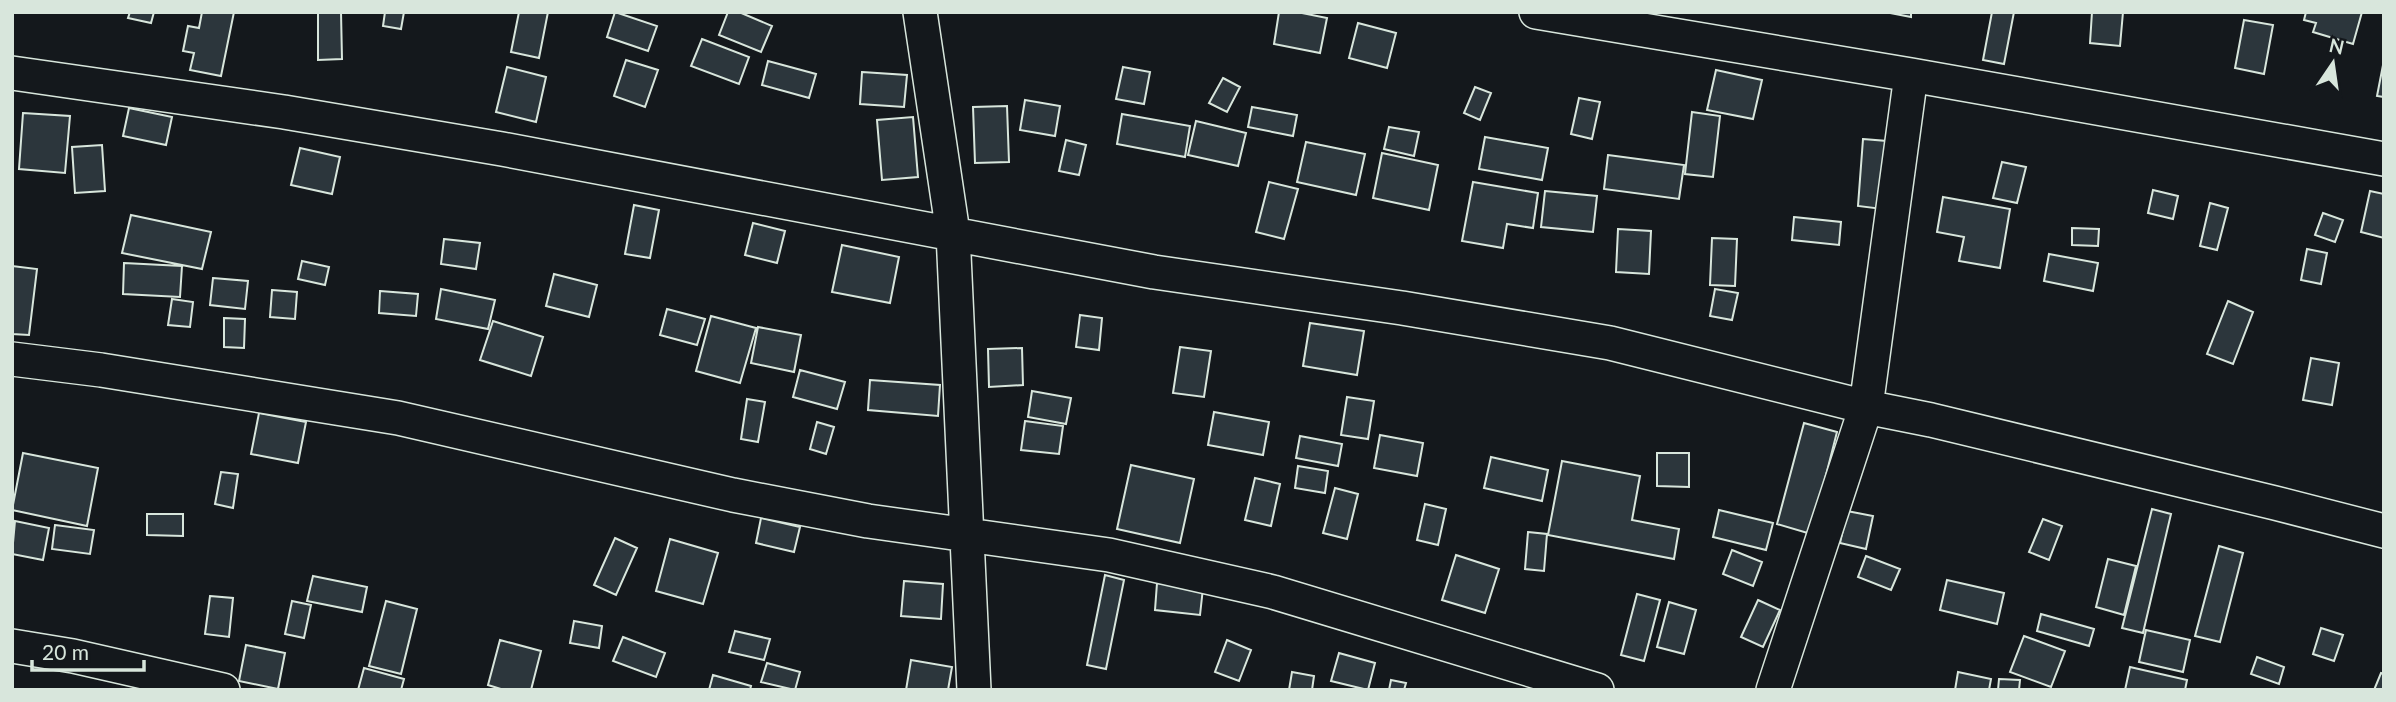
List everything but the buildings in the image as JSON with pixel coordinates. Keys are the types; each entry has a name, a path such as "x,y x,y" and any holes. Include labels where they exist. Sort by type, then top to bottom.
{"street":[{"path":"920,12 953,233 974,690"},
{"path":"1536,12 2384,159"},
{"path":"12,74 298,114 502,149 1154,272 1402,308 1610,343 2384,531"},
{"path":"1773,690 1866,407 1911,75"},
{"path":"12,359 398,418 733,495 868,522 1109,555 1273,592 1597,690"},
{"path":"12,646 72,656 223,690"}]}
